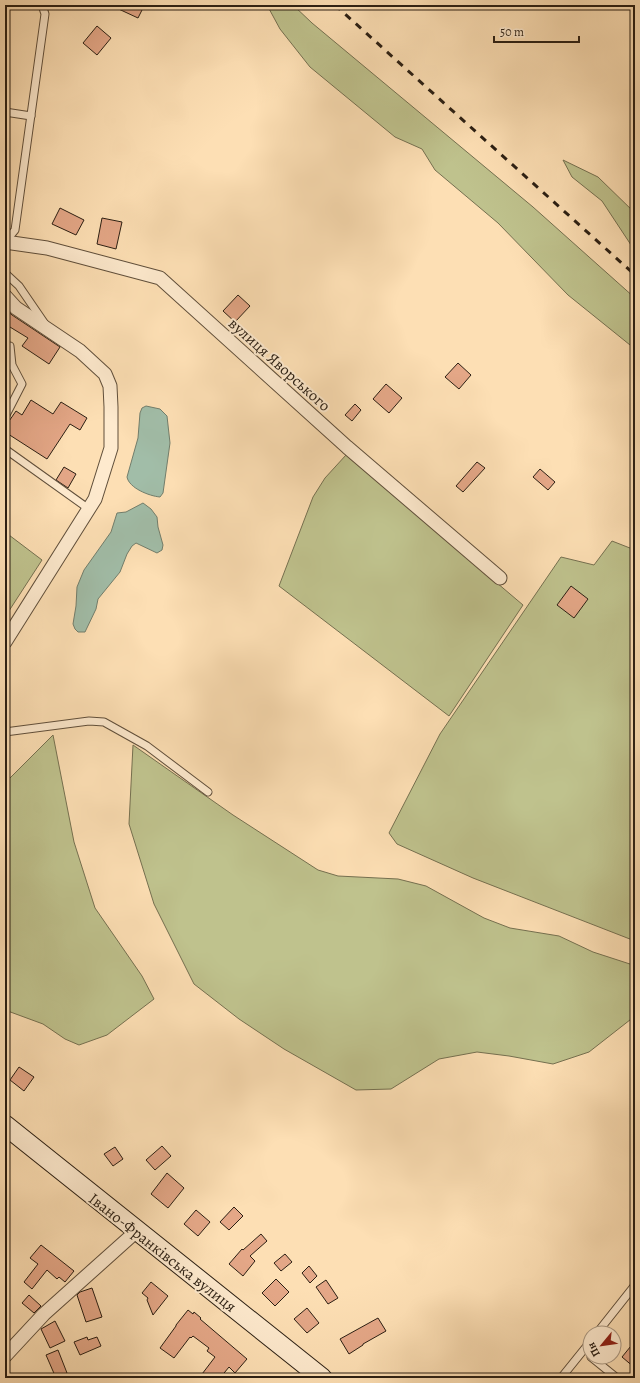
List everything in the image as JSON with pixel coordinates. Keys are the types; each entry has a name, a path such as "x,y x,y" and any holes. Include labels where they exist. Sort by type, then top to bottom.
{"main road":[{"name":"Івано-Франківська вулиця","path":"5,1125 322,1378"}],"street":[{"name":"вулиця Яворського","path":"5,242 47,248 160,278 347,447 500,578"},
{"path":"5,296 16,308 80,351 105,374 110,386 111,448 95,499 5,642"},
{"path":"5,1356 44,1314 130,1237 135,1230"}],"lane":[{"path":"5,242 15,230 45,14 42,5"},
{"path":"5,112 31,116"},
{"path":"5,273 19,286 50,331"},
{"path":"5,417 22,384 12,365 10,346"},
{"path":"5,449 89,509"},
{"path":"5,732 90,721 104,722 147,746 208,792"},
{"path":"603,1325 635,1284"},
{"path":"561,1378 582,1352"},
{"path":"600,1365 617,1378"}],"green space":[{"path":"267,5 293,5 312,23 533,207 635,298 635,349 568,295 498,223 435,170 422,149 395,137 310,67 280,29"},
{"path":"563,160 598,177 635,213 635,251 602,201 572,177"},
{"path":"346,455 523,605 449,716 279,586 313,497 325,478"},
{"path":"5,532 42,560 5,617"},
{"path":"612,541 635,550 635,941 473,878 397,844 389,833 440,734 561,557 594,565"},
{"path":"53,735 74,842 95,908 142,976 154,999 107,1035 79,1045 65,1039 43,1024 5,1010 5,783"},
{"path":"133,745 233,815 318,870 338,876 398,879 426,886 484,918 510,928 559,936 593,952 633,965 635,967 635,1016 589,1052 553,1064 477,1052 439,1059 391,1089 356,1090 284,1049 239,1019 194,984 154,904 129,824"}],"shaded area":[{"path":"146,406 160,409 167,416 170,443 163,493 160,497 150,495 135,488 131,485 127,477 138,438 140,413 142,408"},
{"path":"143,503 151,509 157,517 163,545 162,550 157,553 136,543 132,546 120,572 98,599 96,609 85,632 78,632 73,624 77,587 84,570 111,532 117,513 126,512"}],"building":[{"path":"110,5 137,5 143,8 138,18"},
{"path":"97,26 111,38 97,55 83,43"},
{"path":"60,208 84,220 76,235 52,224"},
{"path":"102,218 122,222 116,249 97,244"},
{"path":"238,295 250,306 235,322 223,311"},
{"path":"5,309 60,347 49,364 22,346 28,338 5,324"},
{"path":"458,363 471,375 459,389 445,377"},
{"path":"386,384 402,398 389,413 373,399"},
{"path":"31,400 53,414 61,402 87,418 80,430 70,424 47,459 5,432 5,427 16,411 22,415"},
{"path":"355,404 361,410 352,421 345,415"},
{"path":"477,462 485,468 463,492 456,486"},
{"path":"64,467 76,474 68,488 56,480"},
{"path":"540,469 555,482 548,490 533,477"},
{"path":"571,586 588,599 574,618 557,605"},
{"path":"19,1067 34,1077 24,1091 10,1080"},
{"path":"162,1146 171,1156 155,1170 146,1160"},
{"path":"115,1147 123,1159 113,1166 104,1154"},
{"path":"167,1173 184,1188 168,1208 151,1194"},
{"path":"234,1207 243,1216 229,1230 220,1222"},
{"path":"196,1210 210,1222 198,1236 184,1224"},
{"path":"261,1234 267,1241 250,1256 255,1261 243,1276 229,1264 242,1249 243,1250"},
{"path":"41,1245 74,1271 65,1282 59,1277 57,1279 47,1270 32,1289 24,1282 38,1264 30,1258"},
{"path":"285,1254 292,1262 281,1271 274,1263"},
{"path":"309,1266 317,1276 310,1283 302,1273"},
{"path":"276,1279 289,1292 275,1306 262,1293"},
{"path":"326,1280 338,1298 328,1304 316,1287"},
{"path":"151,1282 168,1296 153,1315 147,1300 148,1298 142,1293"},
{"path":"92,1288 102,1317 86,1322 77,1295 80,1292"},
{"path":"29,1295 41,1306 34,1313 22,1303"},
{"path":"307,1308 319,1323 307,1333 294,1319"},
{"path":"188,1310 193,1314 194,1312 201,1318 200,1319 247,1359 235,1373 229,1367 220,1378 199,1378 215,1357 207,1351 209,1348 193,1336 191,1338 190,1337 174,1358 160,1348"},
{"path":"378,1318 386,1331 349,1354 340,1339"},
{"path":"55,1321 65,1341 50,1348 41,1329"},
{"path":"87,1337 88,1340 97,1337 101,1346 80,1355 74,1342"},
{"path":"635,1341 635,1368 622,1357"},
{"path":"58,1350 67,1373 56,1378 46,1355"}],"railway":[{"path":"335,5 635,275"}]}
